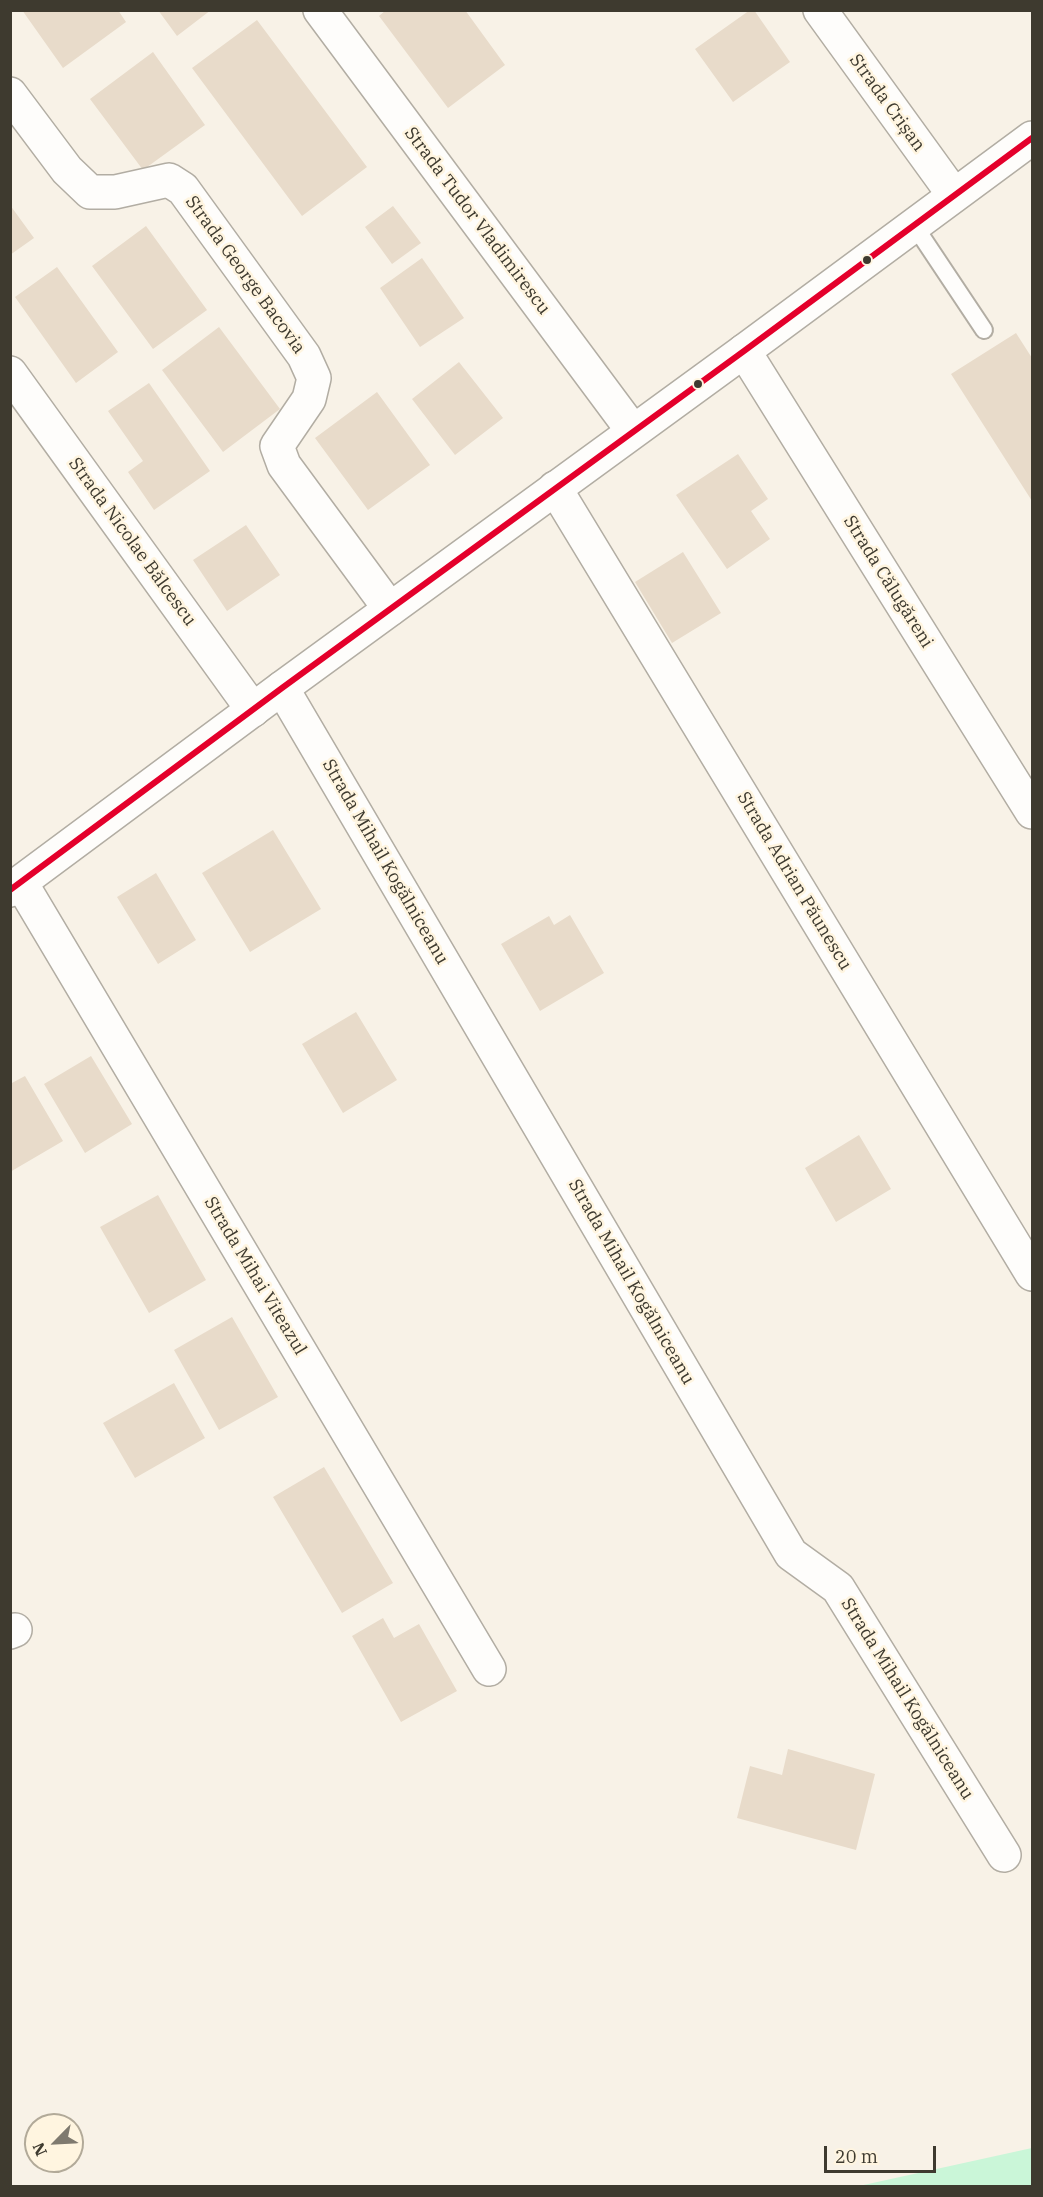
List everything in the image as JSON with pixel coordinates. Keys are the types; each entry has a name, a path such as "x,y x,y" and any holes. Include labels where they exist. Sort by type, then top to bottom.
{"street":[{"name":"Strada Tudor Vladimirescu","path":"320,10 633,431"},
{"name":"Strada Crișan","path":"820,10 954,195"},
{"name":"Strada George Bacovia","path":"10,94 67,170 90,192 115,192 169,180 183,189 304,356 314,378 309,399 277,446 284,465 390,609"},
{"name":"Strada Mihai Viteazul","path":"489,1669 16,886 1032,138"},
{"name":"Strada Călugăreni","path":"744,351 1032,812"},
{"name":"Strada Nicolae Bălcescu","path":"10,373 253,710"},
{"name":"Strada Adrian Păunescu","path":"555,488 1032,1274"},
{"name":"Strada Mihail Kogălniceanu","path":"282,688 791,1554 838,1588 1004,1855"}],"lane":[{"path":"914,225 984,330"}],"green space":[{"path":"1032,2148 1032,2186 859,2186"}],"building":[{"path":"22,10 118,10 126,22 63,68"},
{"path":"158,10 211,10 177,36"},
{"path":"386,10 465,10 505,65 448,108 379,16"},
{"path":"750,10 754,10 790,62 733,102 695,49"},
{"path":"257,20 367,167 302,216 192,68"},
{"path":"153,52 205,125 143,170 90,99"},
{"path":"10,205 34,238 10,255"},
{"path":"393,206 421,243 392,264 365,227"},
{"path":"146,226 207,310 153,349 92,266"},
{"path":"422,258 464,318 420,347 380,288"},
{"path":"57,267 118,352 76,383 15,297"},
{"path":"219,327 280,409 223,452 162,370"},
{"path":"1016,333 1032,358 1032,501 951,374"},
{"path":"459,362 503,418 455,455 412,399"},
{"path":"149,383 210,471 154,510 128,472 143,461 108,411"},
{"path":"377,392 430,465 368,510 315,438"},
{"path":"738,454 768,499 751,511 770,539 727,569 676,495"},
{"path":"246,525 280,575 227,611 193,560"},
{"path":"683,552 721,613 672,643 635,582"},
{"path":"273,830 321,909 250,952 202,873"},
{"path":"156,873 196,940 158,964 117,897"},
{"path":"570,915 604,973 540,1011 501,944 549,916 554,925"},
{"path":"356,1012 397,1080 343,1113 302,1044"},
{"path":"91,1056 132,1124 85,1153 44,1084"},
{"path":"25,1076 63,1141 10,1172 10,1084"},
{"path":"859,1135 891,1189 836,1222 805,1168"},
{"path":"158,1195 206,1280 149,1313 100,1227"},
{"path":"232,1317 278,1397 219,1430 174,1350"},
{"path":"174,1383 205,1438 135,1478 103,1423"},
{"path":"324,1467 393,1583 342,1613 273,1497"},
{"path":"383,1618 394,1638 419,1624 457,1691 401,1722 352,1636"},
{"path":"788,1749 875,1774 856,1850 737,1818 750,1766 782,1775"}],"transit line":[{"path":"10,890 1032,138"}]}
